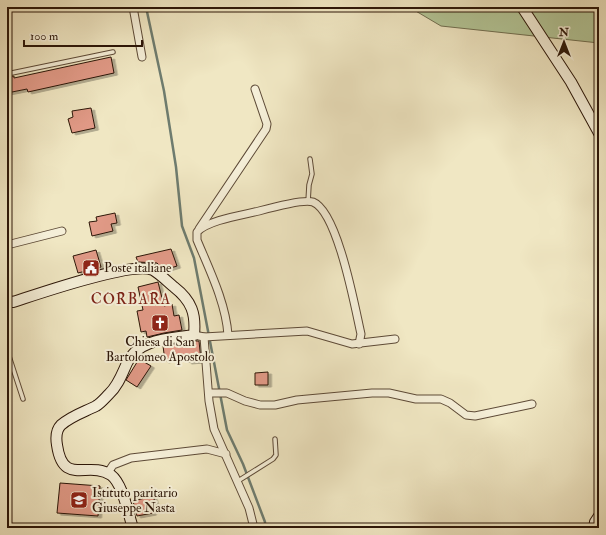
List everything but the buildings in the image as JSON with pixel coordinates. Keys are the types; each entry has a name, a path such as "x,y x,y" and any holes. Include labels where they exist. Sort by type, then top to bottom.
{"main road":[{"path":"522,7 571,82 599,132"},
{"path":"7,302 13,302 105,274 137,268 152,270 179,291 191,306 199,336 148,343 131,355 115,389 97,405 73,416 59,426 56,438 58,452 64,465 73,470 100,470 111,476 119,486 133,528"},
{"path":"594,528 595,522 599,516"}],"street":[{"path":"133,7 142,57"},
{"path":"228,335 225,317 218,294 197,240 199,230 266,129 267,124 255,89"},
{"path":"199,230 225,219 274,207 308,202 313,202 321,207 329,220 338,242 361,334 359,344"},
{"path":"7,245 62,231"},
{"path":"254,528 241,480 214,429 199,336 307,331 352,344 395,339"},
{"path":"209,393 227,394 260,406 275,406 297,400 372,392 389,393 416,399 441,399 450,403 466,415 475,416 532,404"},
{"path":"107,474 113,465 131,458 207,449 226,454"}],"lane":[{"path":"7,74 113,52"},
{"path":"308,202 309,185 312,174 310,159"},
{"path":"7,350 23,399"},
{"path":"241,480 273,459 276,454 275,439"}],"green space":[{"path":"409,7 599,7 599,43 441,26"}],"waterway":[{"path":"146,7 164,91 176,167 182,226 194,258 227,430 243,464 265,522 265,528"}],"place":[{"name":"Poste italiane","path":"91,268"},
{"name":"Chiesa di San Bartolomeo Apostolo","path":"160,323"},
{"name":"Istituto paritario Giuseppe Nasta","path":"79,500"}],"district":[{"name":"CORBARA","path":"131,299"}]}
